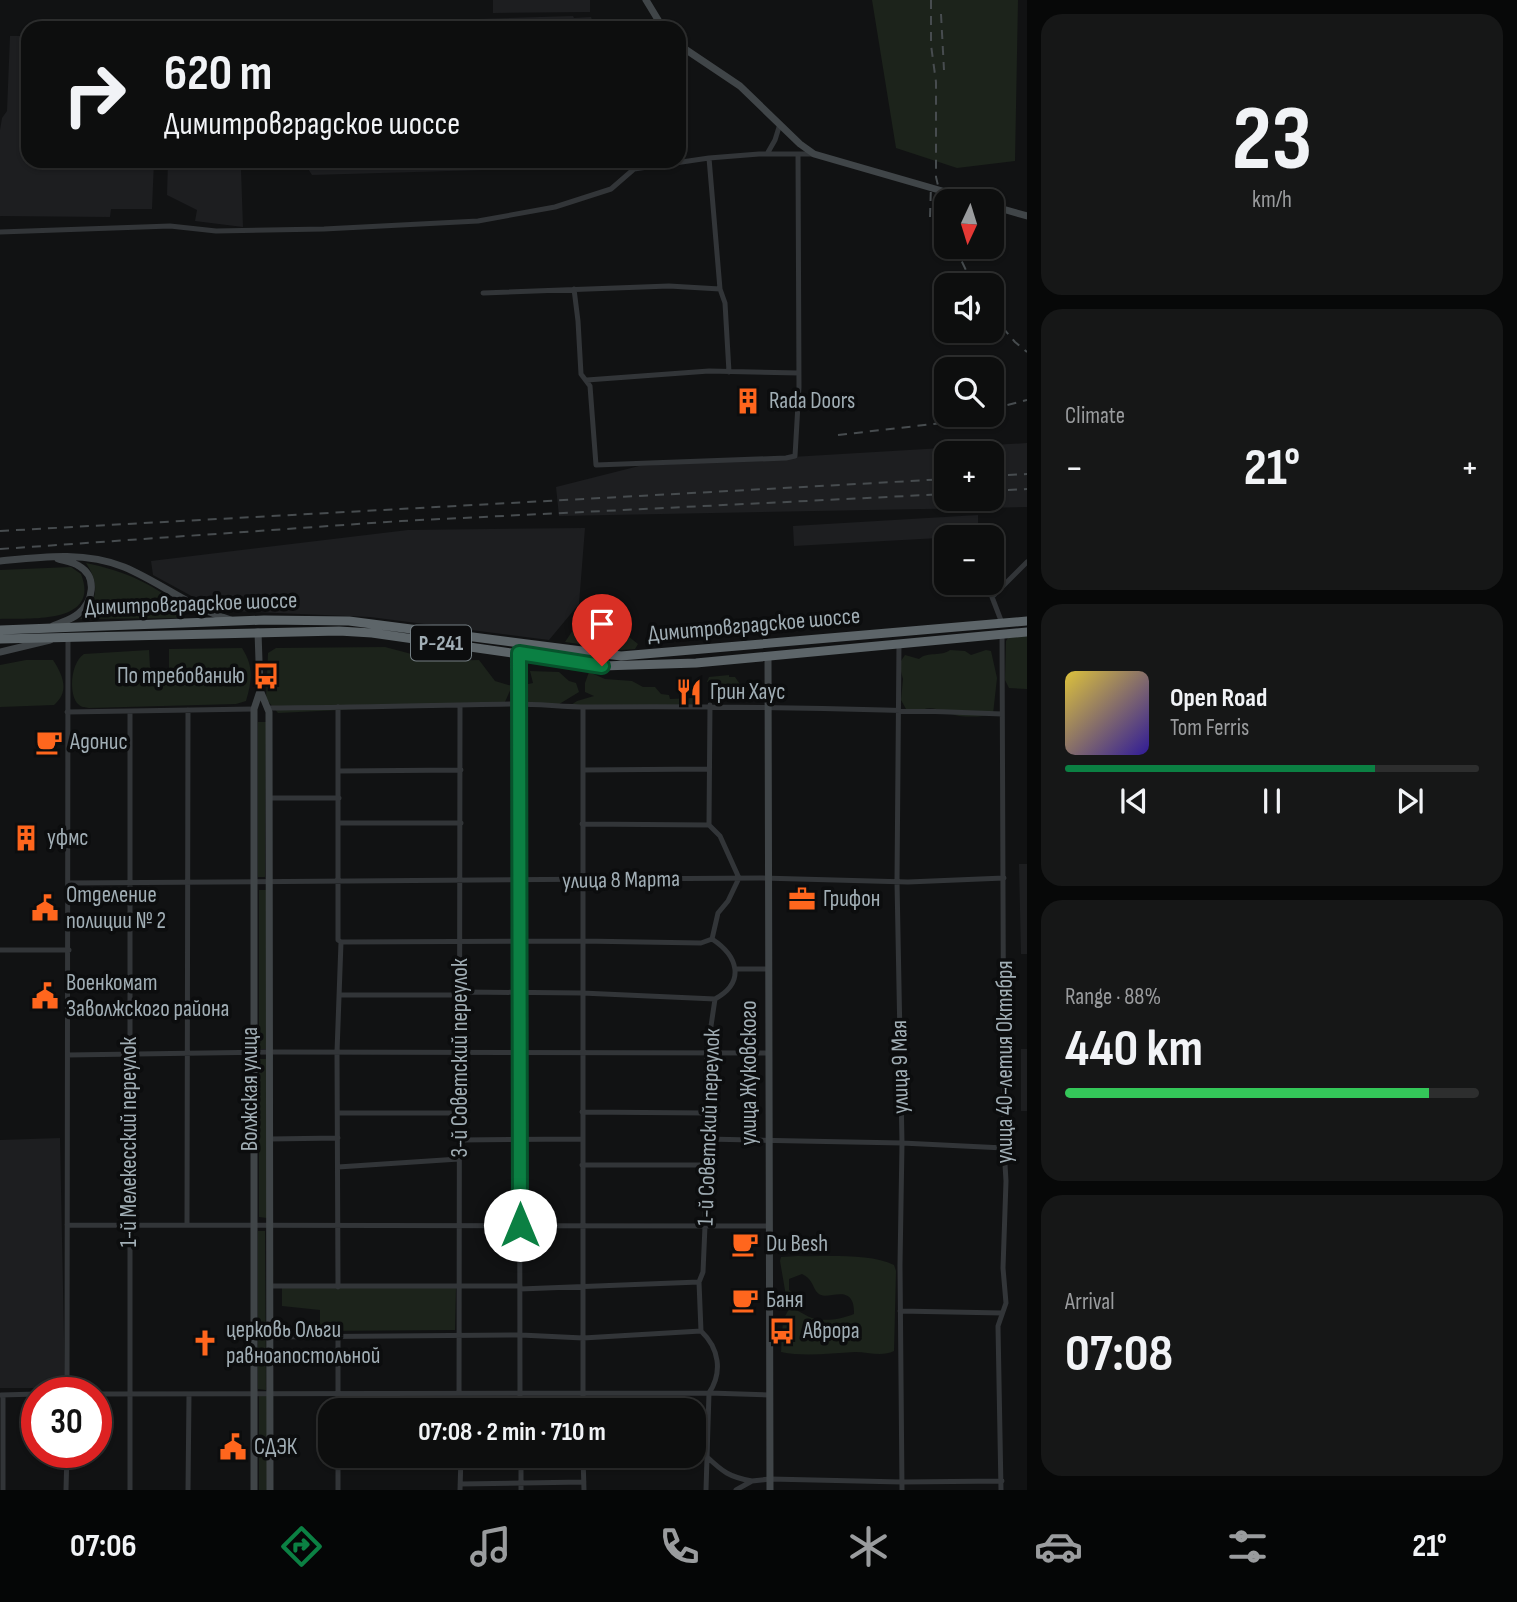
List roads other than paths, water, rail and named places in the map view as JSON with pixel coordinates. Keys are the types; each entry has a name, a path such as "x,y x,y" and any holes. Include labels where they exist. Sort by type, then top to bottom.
{"highway":[{"name":"Димитровградское шоссе","path":"65,634 235,621 349,621 621,656 767,644 1001,618 1027,621"},
{"name":"Волжская улица","path":"257,621 258,632"},
{"name":"Р-241","path":"0,630 45,629 65,634"},
{"name":"Димитровградское шоссе","path":"65,634 372,633 624,667 1027,632"},
{"name":"Р-241","path":"0,639 65,634"},
{"path":"767,644 768,656"}],"main road":[{"path":"646,0 659,21"},
{"path":"686,50 740,86 800,144 814,154 935,189"},
{"path":"1004,209 1027,216"},
{"path":"0,561 74,556 115,564 190,605 235,621"},
{"path":"45,629 79,613 89,601 91,592 90,579 80,566 47,557"},
{"name":"Волжская улица","path":"258,632 260,690 267,708 269,798 270,1490"},
{"path":"0,652 65,634"},
{"name":"улица Жуковского","path":"768,656 770,1490"},
{"name":"Волжская улица","path":"254,1490 254,709 260,690"}],"street":[{"path":"767,154 780,124"},
{"path":"686,161 767,154 814,154"},
{"path":"574,289 581,374 590,386 596,465 795,456 799,373 798,154"},
{"path":"709,158 720,289 725,303 729,372"},
{"path":"0,232 170,226 216,231 324,229 478,221 555,207 611,190 634,169 641,168"},
{"path":"483,293 670,286 720,289"},
{"path":"587,380 709,371 799,373"},
{"path":"1001,618 992,597 1027,562"},
{"name":"улица 40-летия Октября","path":"1002,633 1006,1181 1003,1268 1006,1303 999,1326 1002,1490"},
{"path":"65,634 69,883 67,1377"},
{"name":"улица 9 Мая","path":"899,643 897,882 902,1143 902,1490"},
{"path":"519,653 520,1398"},
{"path":"267,708 519,704 583,707 710,705 768,709 898,709 1002,714"},
{"path":"709,825 710,705"},
{"name":"3-й Советский переулок","path":"459,1398 460,706"},
{"path":"338,707 338,940 341,942 337,1052 338,1287"},
{"path":"583,707 583,1395"},
{"path":"67,712 254,709"},
{"name":"1-й Мелекесский переулок","path":"130,710 131,1490"},
{"path":"187,1225 188,710"},
{"path":"583,770 709,769"},
{"path":"339,771 461,770"},
{"path":"269,798 339,798"},
{"path":"339,823 461,823"},
{"path":"583,824 709,825 720,836 739,878 728,901 718,913 712,939"},
{"name":"улица 8 Марта","path":"69,883 739,878 897,882 1004,878"},
{"path":"341,942 701,943 712,939"},
{"path":"712,939 734,960 735,969 768,969"},
{"path":"0,950 69,950"},
{"name":"1-й Советский переулок","path":"706,1456 709,1393 716,1382 717,1352 701,1331 699,1282 703,1272 705,1226 707,1053 715,999 728,992 735,978 735,969"},
{"path":"339,995 520,992 715,999"},
{"path":"68,1055 582,1051 769,1053"},
{"path":"582,1112 706,1113"},
{"path":"338,1113 459,1113"},
{"path":"270,1139 338,1138"},
{"path":"459,1140 582,1139"},
{"path":"706,1139 1004,1148"},
{"path":"338,1167 459,1159"},
{"path":"582,1165 705,1165"},
{"path":"67,1225 769,1226"},
{"path":"270,1286 582,1287 699,1282"},
{"path":"900,1311 1002,1313"},
{"path":"270,1337 521,1335 583,1338 701,1331"},
{"path":"338,1337 338,1398"},
{"path":"3,1490 2,1395 21,1394"},
{"path":"112,1394 769,1395"},
{"path":"188,1490 189,1394"},
{"path":"706,1456 723,1472 733,1477 752,1480 1002,1481"},
{"path":"66,1468 66,1490"},
{"path":"338,1468 338,1490"},
{"path":"461,1468 460,1487 521,1482 584,1482"},
{"path":"521,1468 521,1490"},
{"path":"583,1468 584,1490"},
{"name":"1-й Советский переулок","path":"706,1468 706,1490"},
{"path":"736,1490 752,1480"}],"railway":[{"path":"931,0 931,45 936,82 936,177 939,189"},
{"path":"941,14 944,70"},
{"path":"930,217 931,185"},
{"path":"961,259 967,273"},
{"path":"1004,329 1027,352"},
{"path":"1004,406 1027,400"},
{"path":"838,435 934,424"},
{"path":"1004,475 1027,474"},
{"path":"0,531 934,480"},
{"path":"1004,490 1027,489"},
{"path":"0,549 401,521 934,495"}],"place":[{"name":"Rada Doors","path":"748,401"},
{"name":"По требованию","path":"266,676"},
{"name":"Грин Хаус","path":"689,692"},
{"name":"Адонис","path":"49,742"},
{"name":"уфмс","path":"26,838"},
{"name":"Грифон","path":"802,899"},
{"name":"Отделение полиции № 2","path":"45,908"},
{"name":"Военкомат Заволжского района","path":"45,996"},
{"name":"Du Besh","path":"745,1244"},
{"name":"Баня","path":"745,1300"},
{"name":"Аврора","path":"782,1331"},
{"name":"церковь Ольги равноапостольной","path":"205,1343"},
{"name":"СДЭК","path":"233,1447"}]}
